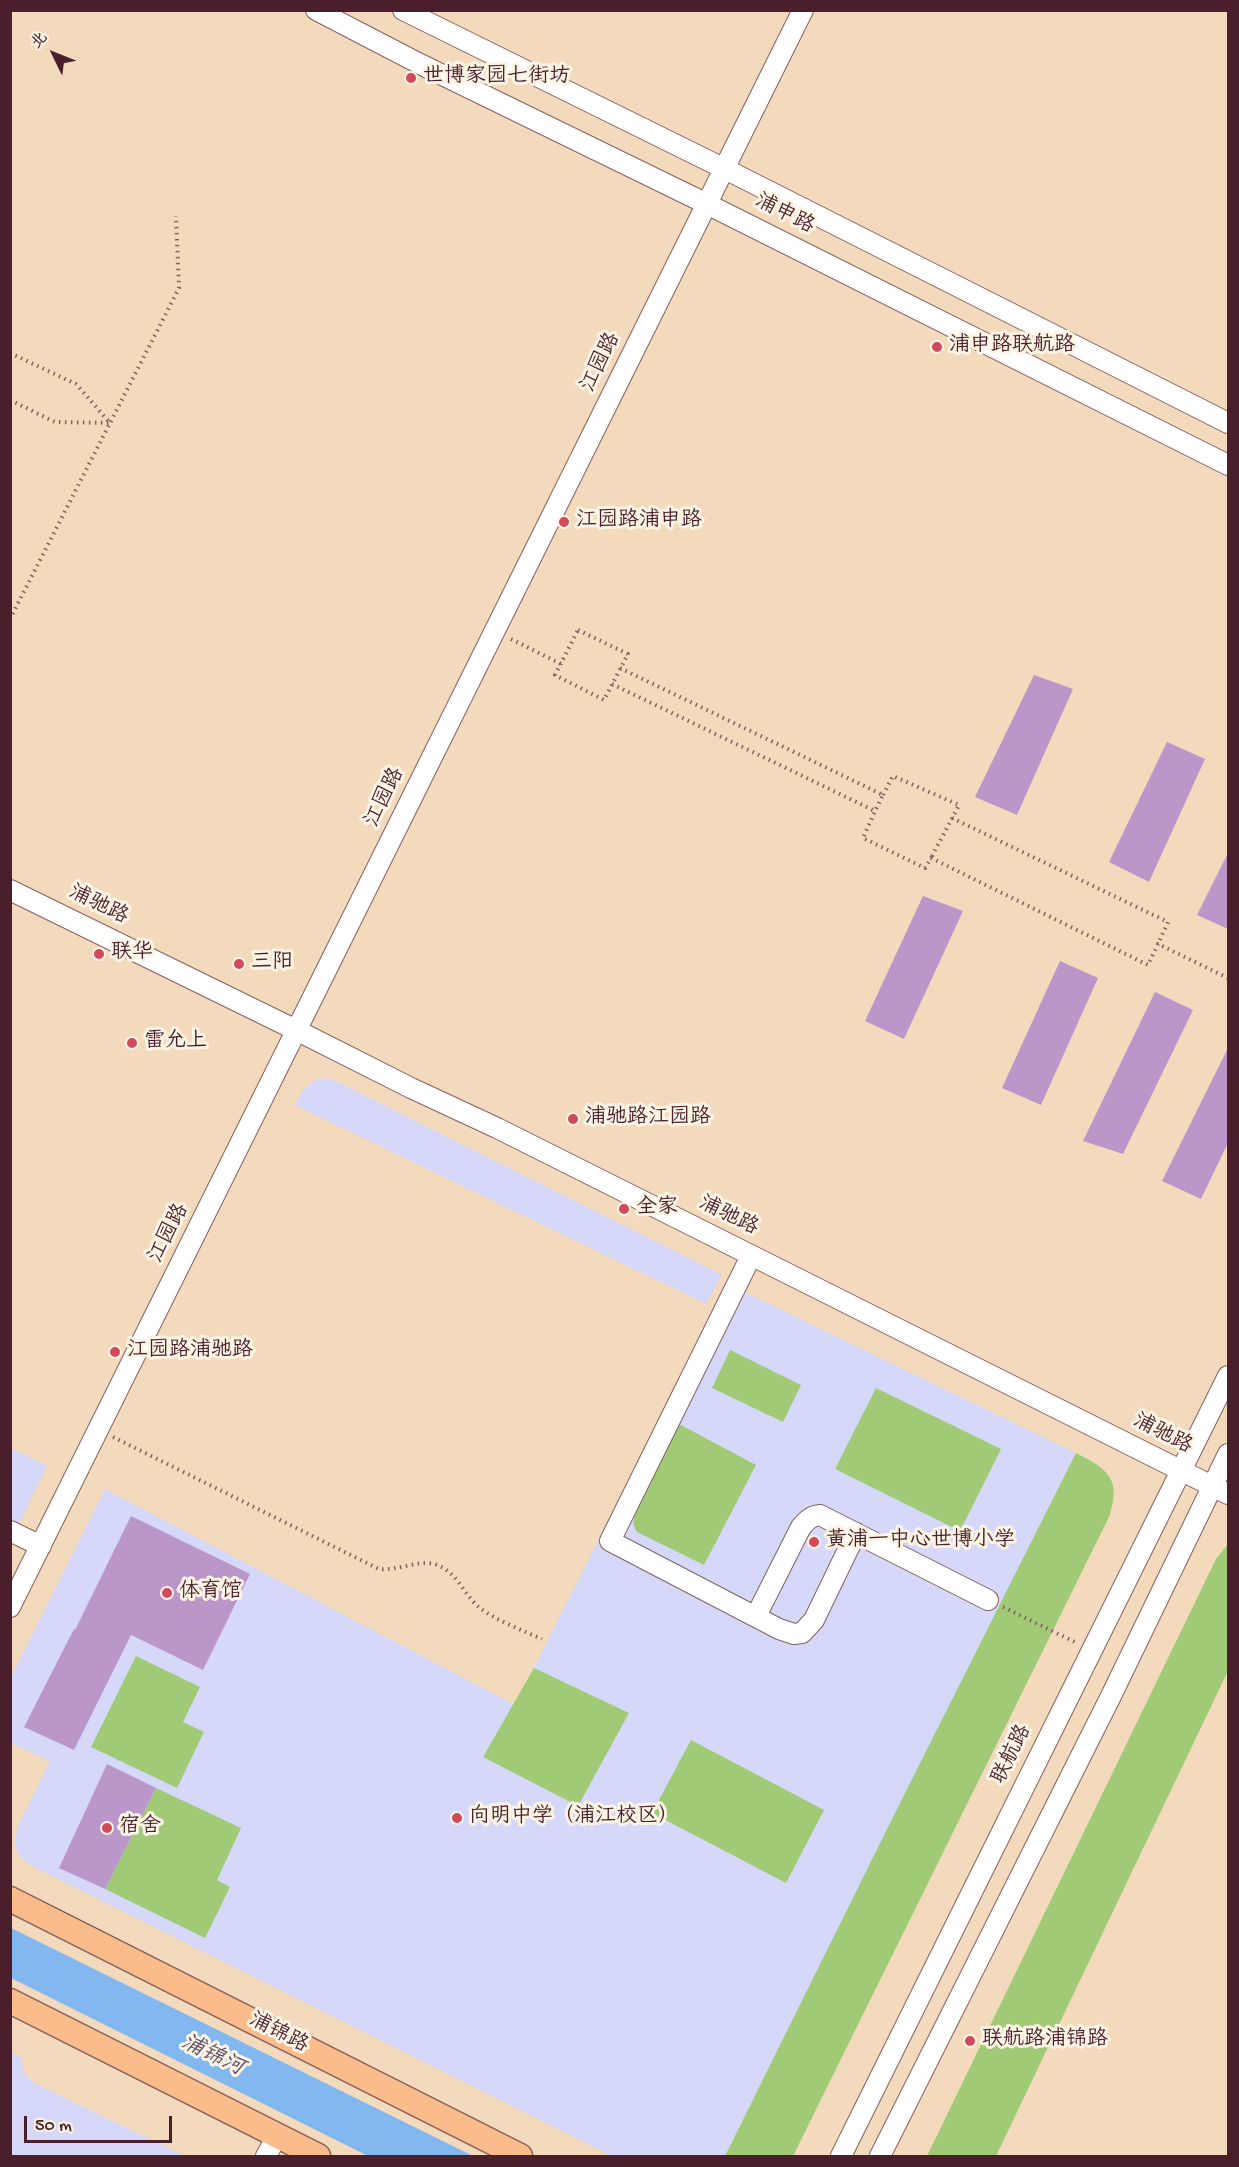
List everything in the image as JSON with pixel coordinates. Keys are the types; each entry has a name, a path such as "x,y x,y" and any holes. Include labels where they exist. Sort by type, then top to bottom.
{"main road":[{"name":"浦锦路","path":"10,1899 520,2157"},
{"path":"10,2001 271,2146 318,2157"}],"street":[{"name":"浦申路","path":"316,10 420,64 707,204 1228,465"},
{"name":"浦申路","path":"403,10 725,169 1228,423"},
{"name":"江园路","path":"10,1607 803,10"},
{"name":"浦驰路","path":"10,890 1221,1491"},
{"path":"751,1256 610,1541 794,1634 802,1633 814,1620 856,1533"},
{"name":"联航路","path":"841,2157 1228,1376"},
{"path":"880,2157 1111,1696 1221,1491 1228,1454"},
{"path":"756,1616 801,1527 807,1520 820,1515 988,1600"},
{"path":"10,1531 41,1546"},
{"name":"浦锦路","path":"10,1905 35,1913"}],"path":[{"path":"10,618 179,288 176,216"},
{"path":"10,352 76,384 111,423"},
{"path":"10,400 55,422 111,423"},
{"path":"578,630 628,654 604,700 555,675 561,664 578,630"},
{"path":"511,639 561,664"},
{"path":"620,668 883,795"},
{"path":"612,684 875,811"},
{"path":"893,776 959,805 925,868 863,838 883,795 893,776"},
{"path":"931,858 1148,965 1167,922 952,818"},
{"path":"1158,944 1228,978"},
{"path":"99,1430 379,1569 396,1569 426,1563 442,1567 456,1579 482,1610 542,1639"},
{"path":"988,1600 1092,1650"}],"shaded area":[{"path":"324,1078 336,1081 722,1275 706,1304 295,1105 303,1090 313,1081"},
{"name":"向明中学（浦江校区）","path":"728,1284 1076,1453 725,2156 612,2156 32,1866 20,1857 15,1846 17,1828 50,1761 11,1741 10,1679 105,1489 515,1705"},
{"path":"11,1448 47,1466 11,1540"},
{"path":"10,2053 22,2058 23,2073 34,2083 185,2156 11,2156"}],"green space":[{"path":"730,1350 801,1385 783,1422 712,1388"},
{"path":"876,1388 1001,1449 960,1531 835,1469"},
{"path":"679,1424 756,1465 704,1565 637,1532 634,1526 637,1509"},
{"path":"1076,1453 1104,1470 1113,1484 1113,1504 1109,1517 793,2156 725,2156 898,1807"},
{"path":"1228,1544 1228,1671 996,2156 927,2156 1216,1559"},
{"path":"136,1656 200,1687 183,1722 204,1732 177,1788 91,1747"},
{"path":"534,1668 629,1713 578,1806 483,1757"},
{"path":"691,1740 824,1810 786,1883 652,1813"},
{"path":"156,1788 241,1828 217,1880 230,1887 205,1938 105,1889"}],"water":[{"name":"浦锦河","path":"10,1928 473,2156 368,2156 11,1978"}],"building":[{"path":"1034,675 1073,689 1017,815 975,797"},
{"path":"1167,742 1205,759 1149,882 1109,862"},
{"path":"1228,853 1228,929 1197,915"},
{"path":"923,896 963,911 904,1039 865,1021"},
{"path":"1060,961 1098,978 1041,1105 1002,1088"},
{"path":"1155,992 1193,1010 1123,1154 1083,1141"},
{"path":"1228,1048 1228,1143 1201,1199 1162,1181"},
{"name":"体育馆","path":"131,1516 250,1574 203,1670 131,1635 74,1750 24,1727"},
{"name":"宿舍","path":"107,1764 156,1788 105,1889 59,1868"}],"place":[{"name":"世博家园七街坊","path":"411,78"},
{"name":"浦申路联航路","path":"937,347"},
{"name":"江园路浦申路","path":"564,522"},
{"name":"联华","path":"99,954"},
{"name":"三阳","path":"239,964"},
{"name":"雷允上","path":"132,1043"},
{"name":"浦驰路江园路","path":"573,1119"},
{"name":"全家","path":"624,1209"},
{"name":"江园路浦驰路","path":"115,1352"},
{"name":"黄浦一中心世博小学","path":"814,1542"},
{"name":"体育馆","path":"167,1593"},
{"name":"向明中学（浦江校区）","path":"457,1818"},
{"name":"宿舍","path":"107,1828"},
{"name":"联航路浦锦路","path":"970,2041"}]}
